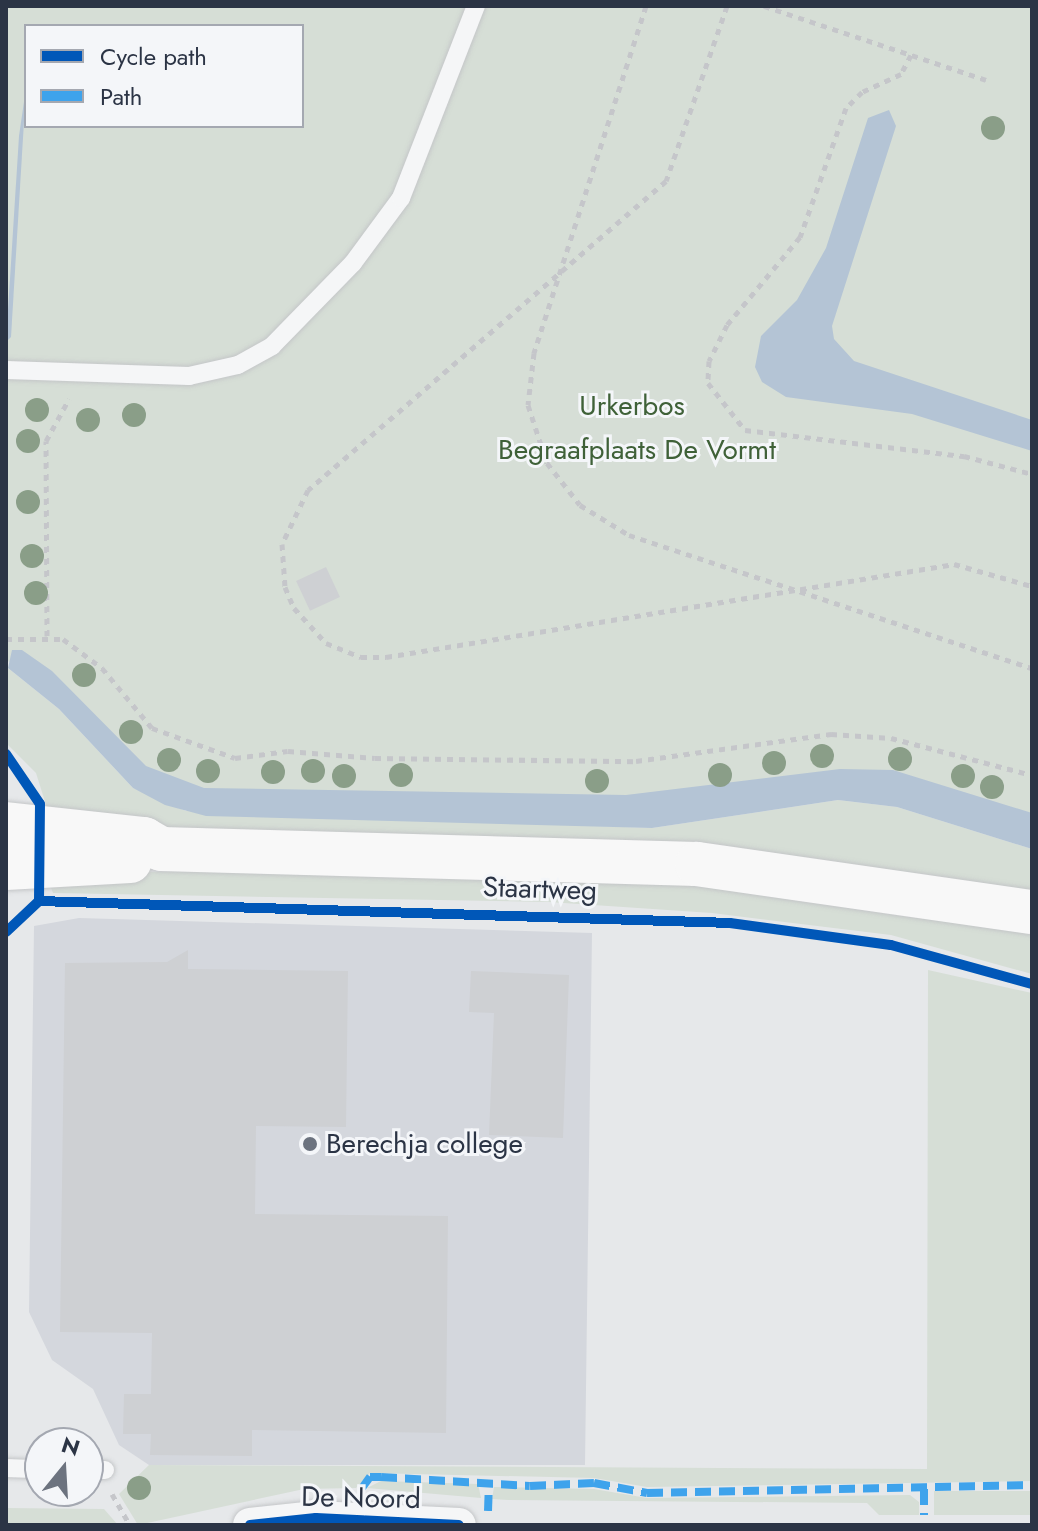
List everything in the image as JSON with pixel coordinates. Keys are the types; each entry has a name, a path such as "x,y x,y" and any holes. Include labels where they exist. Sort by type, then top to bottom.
{"main road":[{"name":"Staartweg","path":"6,824 144,839 161,849 697,864 1032,912"},
{"name":"Staartweg","path":"6,868 144,860 161,849"}],"street":[{"name":"De Noord","path":"258,1524 316,1518 459,1525"}],"lane":[{"path":"6,370 189,376 238,365 272,346 353,263 401,198 476,6"}],"path":[{"path":"646,6 534,353 528,405 560,485 602,522 629,535 1032,668"},
{"path":"727,6 673,172 308,490 286,525 281,566 285,587 306,625 345,652 386,657 954,564 1032,586"},
{"path":"764,6 986,80"},
{"path":"911,55 901,74 862,92 846,108 800,237 727,325 709,361 708,383 745,430 964,456 1032,474"},
{"path":"47,636 46,441 86,374"},
{"path":"6,639 47,636 84,653 152,728 235,758 288,751 375,758 636,761 831,734 918,744 1032,775"},
{"path":"116,1507 130,1525"}],"shaded area":[{"name":"Berechja college","path":"79,918 592,933 585,1465 149,1465 119,1445 93,1389 52,1360 29,1312 34,926"}],"green space":[{"name":"Begraafplaats De Vormt","path":"6,6 1032,6 1032,831 863,777 712,806 207,799 149,781 8,661 8,668 59,709 133,788 186,811 652,828 838,800 897,807 1032,849 1032,899 136,828 47,808 36,773 6,743"},
{"path":"257,867 665,879 1032,928 1032,974 891,935 712,913 549,902 53,893 47,877"},
{"path":"928,970 1032,993 1032,1481 647,1487 594,1478 370,1473 356,1488 304,1489 138,1525 119,1494 149,1465 927,1469"},
{"path":"381,1481 478,1484 481,1498 367,1488"},
{"path":"494,1487 594,1489 647,1498 910,1495 919,1502 919,1515 879,1515 867,1503 492,1499"},
{"path":"934,1491 1032,1491 1032,1515 934,1515"},
{"path":"6,1508 104,1509 118,1525 6,1525"}],"water":[{"path":"24,102 11,337 6,342 19,136"},
{"path":"889,110 896,126 832,326 834,339 854,361 1032,420 1032,451 912,414 786,397 762,382 755,367 761,336 797,300 826,248 868,118"},
{"path":"12,650 22,650 52,671 146,766 204,788 626,795 840,769 893,770 1032,813 1032,849 897,807 838,800 652,828 206,816 165,805 133,788 59,709 8,668"}],"building":[{"path":"326,567 340,597 310,611 296,581"},
{"path":"188,950 188,969 348,971 346,1127 256,1126 255,1214 448,1216 446,1433 252,1430 252,1456 150,1455 151,1434 123,1434 124,1394 151,1394 152,1333 60,1332 65,963 167,962"},
{"path":"471,971 569,975 563,1138 489,1135 494,1013 469,1012"}],"marked path":[{"path":"362,1488 370,1477 530,1486 594,1483 647,1493 1032,1485"},
{"path":"488,1511 489,1481"},
{"path":"924,1489 924,1515"}],"cycle path":[{"path":"6,754 40,804 39,901 6,932"},
{"path":"39,901 730,923 891,945 1032,984"},
{"path":"250,1525 316,1518 459,1525"}],"place":[{"name":"Berechja college","path":"310,1144"}],"park label":[{"name":"Urkerbos","path":"632,406"}]}
